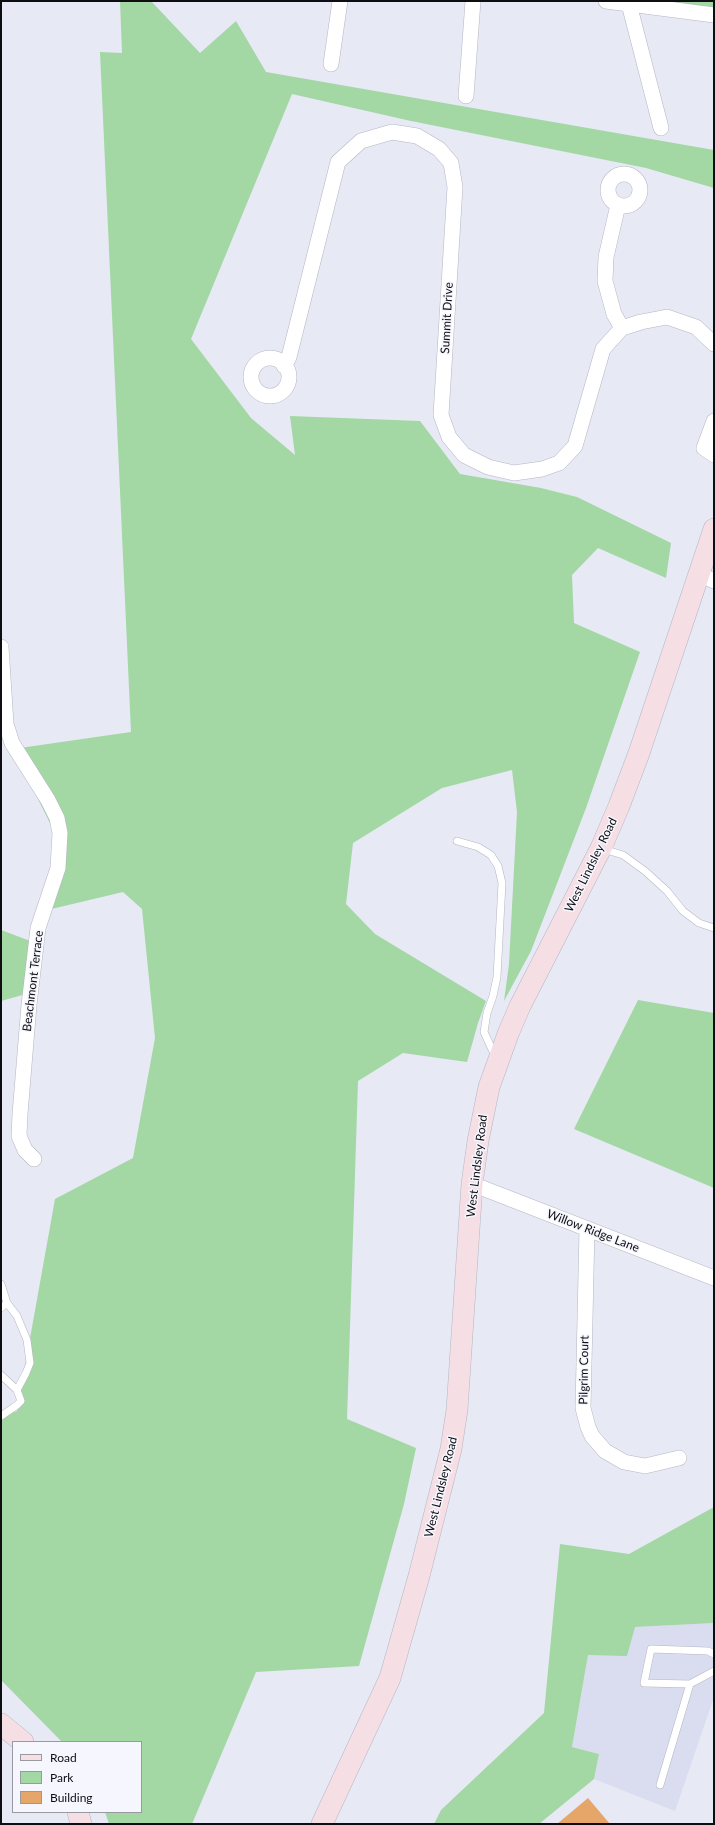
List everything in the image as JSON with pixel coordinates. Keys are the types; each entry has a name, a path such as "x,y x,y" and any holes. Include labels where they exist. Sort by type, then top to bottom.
{"street":[{"path":"331,64 340,1"},
{"path":"466,96 472,1"},
{"path":"606,1 714,15"},
{"path":"629,4 661,128"},
{"name":"Summit Drive","path":"284,366 289,357 338,162 362,141 392,132 417,136 438,149 451,163 455,187 441,415 449,436 464,455 488,467 514,473 542,469 559,463 574,446 603,349 622,328"},
{"path":"618,205 606,257 605,281 614,314 622,328 641,322 667,317 696,327 714,344"},
{"path":"714,421 704,448 714,455"},
{"name":"West Lindsley Road","path":"322,1824 390,1678 419,1576 451,1449 457,1410 472,1184 483,1114 498,1061 520,1006 601,848 706,577 714,529"},
{"name":"Beachmont Terrace","path":"1,647 6,724 12,743 48,800 57,818 60,833 58,868 38,928 20,1114 19,1136 25,1150 34,1158"},
{"name":"Willow Ridge Lane","path":"472,1184 714,1278"},
{"name":"Pilgrim Court","path":"587,1229 583,1408 588,1427 592,1436 605,1451 624,1462 645,1466 678,1458"},
{"path":"1,1724 22,1741"},
{"path":"78,1813 81,1824"}],"lane":[{"path":"457,841 478,847 491,856 498,866 501,878 497,977 487,1013 484,1032 498,1061"},
{"path":"601,848 623,855 646,871 667,891 683,911 699,923 714,928"},
{"path":"1,1284 4,1305 17,1316 27,1340 30,1363 17,1390"},
{"path":"1,1375 17,1390 21,1400 17,1405 1,1416"},
{"path":"714,1654 708,1651 651,1649 644,1683 690,1684 714,1672"},
{"path":"660,1785 690,1684"}],"shaded area":[{"path":"714,1623 714,1697 675,1811 594,1779 599,1754 572,1747 588,1655 635,1627"}],"green space":[{"path":"120,1 151,1 200,53 236,21 266,72 714,150 714,188 646,168 411,121 292,94 191,339 251,418 295,455 290,416 420,421 460,474 541,488 577,497 671,543 666,578 598,548 572,575 574,623 640,652 586,808 531,951 504,1001 509,964 517,812 512,770 442,788 353,843 346,904 375,934 486,1001 467,1062 403,1053 358,1081 347,1419 416,1448 404,1504 359,1666 256,1672 192,1824 109,1824 105,1813 142,1813 142,1741 61,1741 1,1680 1,1416 17,1411 55,1199 133,1158 155,1038 142,909 123,892 43,911 61,845 13,749 131,732 100,52 122,53"},
{"path":"640,1 714,1 714,16"},
{"path":"1,930 33,942 26,994 1,1001"},
{"path":"638,1000 714,1013 714,1188 574,1129"},
{"path":"714,1507 714,1623 635,1627 627,1656 588,1655 572,1747 599,1754 594,1779 539,1824 434,1824 441,1810 544,1713 560,1544 629,1554"}],"building":[{"path":"588,1798 610,1824 557,1824"}]}
